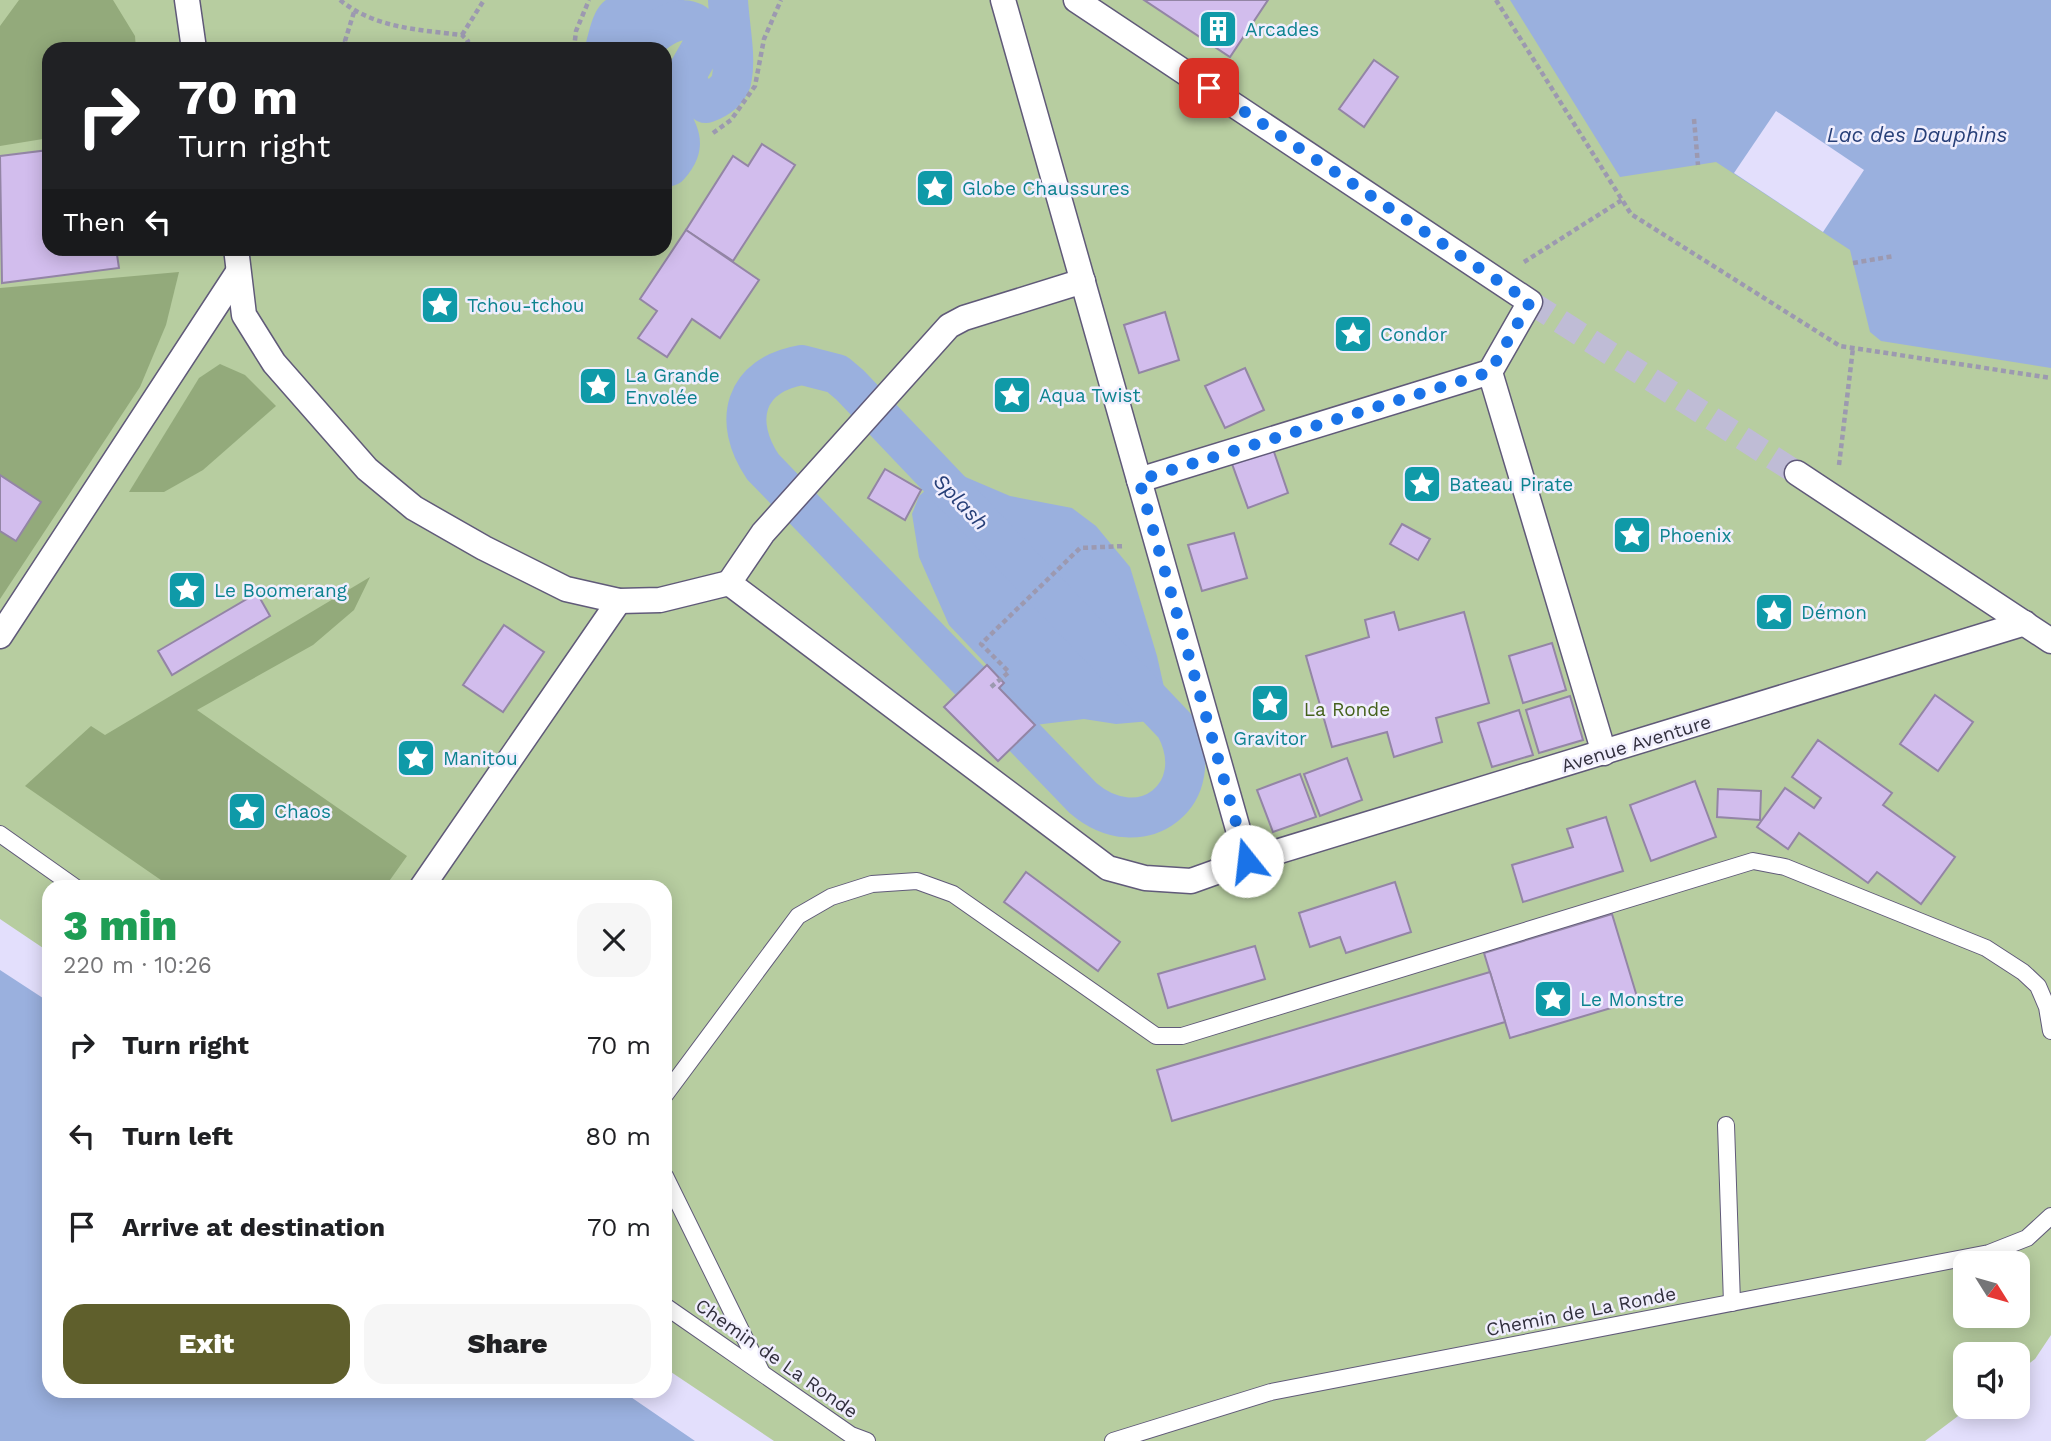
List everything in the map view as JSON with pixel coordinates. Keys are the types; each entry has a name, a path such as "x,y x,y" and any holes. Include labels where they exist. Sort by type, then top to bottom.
{"street":[{"path":"186,0 193,42"},
{"path":"1003,0 1247,861"},
{"path":"1076,0 1530,302 1490,372 1139,480"},
{"path":"237,260 244,314 274,363 367,469 414,508 484,548 566,589 619,601 660,600 729,583 763,533 949,326 964,318 1083,281"},
{"path":"0,636 237,260"},
{"path":"1490,372 1604,753"},
{"path":"1797,472 2051,641"},
{"name":"Avenue Aventure","path":"729,583 1108,868 1145,878 1191,881 1247,861 2025,623"},
{"path":"427,880 619,601"}],"lane":[{"path":"0,834 65,880"},
{"path":"672,1086 798,916 831,897 872,884 917,881 953,894 1156,1036 1182,1037 1754,861 1786,867 1986,948 2023,972 2038,986 2047,1007 2051,1031"},
{"path":"1726,1125 1732,1303"},
{"path":"672,1190 762,1374"},
{"name":"Chemin de La Ronde","path":"1113,1441 1271,1392 1989,1253 2027,1238 2051,1216"},
{"name":"Chemin de La Ronde","path":"672,1311 851,1435 867,1441"}],"path":[{"path":"340,0 354,12 378,22 462,34 468,42"},
{"path":"462,34 484,0"},
{"path":"575,42 576,31 589,0"},
{"path":"713,133 732,120 755,86 764,39 781,0"},
{"path":"1496,0 1631,214 1839,346 2051,378"},
{"path":"346,42 354,12"},
{"path":"1694,119 1698,165"},
{"path":"1497,280 1622,200"},
{"path":"1853,263 1894,256"},
{"path":"1836,498 1853,348"},
{"path":"991,687 1009,672 981,644 1080,548 1157,544"}],"green space":[{"name":"La Ronde","path":"0,0 2051,0 2051,1335 2030,1363 2030,1342 1953,1342 1954,1419 1925,1441 774,1441 672,1373 672,880 42,880 42,947 0,919"},
{"path":"19,0 113,0 135,36 135,42 42,42 42,139 0,146 0,26"},
{"path":"179,272 166,325 140,387 0,599 0,288"},
{"path":"220,364 245,375 276,406 203,470 164,492 129,492 199,378"},
{"path":"370,577 354,610 313,645 197,710 407,856 390,880 161,880 25,786 91,726 105,735"}],"water":[{"name":"Lac des Dauphins","path":"1510,0 2051,0 2051,368 1881,341 1870,332 1850,250 1716,162 1620,177"},
{"path":"949,470 1010,496 1072,508 1096,526 1130,567 1157,656 1168,705 1151,721 1116,724 1084,719 1035,725 999,688 1003,682 949,625 919,557 912,514 919,496"},
{"path":"0,970 42,997 42,1398 632,1398 695,1441 0,1441"}],"pier":[{"path":"1776,111 1864,170 1823,232 1734,173"}],"building":[{"name":"Arcades","path":"1144,0 1268,0 1230,57"},
{"path":"1374,60 1398,77 1364,127 1339,109"},
{"path":"762,144 795,165 733,261 686,230 733,156 748,166"},
{"path":"42,151 42,256 117,256 119,268 2,283 0,156"},
{"path":"686,230 759,280 720,338 692,319 667,357 638,338 657,311 640,299 669,256 672,256 672,251"},
{"path":"1165,312 1179,360 1139,373 1124,325"},
{"path":"1245,368 1264,410 1225,428 1205,386"},
{"path":"1272,446 1288,493 1248,508 1231,461"},
{"path":"885,469 921,490 905,520 868,498"},
{"path":"0,475 41,502 16,541 0,531"},
{"path":"1402,524 1430,539 1418,560 1390,544"},
{"path":"1234,533 1247,578 1202,591 1188,545"},
{"path":"257,593 270,616 172,675 158,651"},
{"path":"1394,612 1399,630 1464,612 1489,703 1436,718 1442,742 1394,757 1387,732 1332,747 1306,656 1369,637 1365,620"},
{"path":"504,625 544,652 503,712 463,685"},
{"path":"1552,643 1566,690 1523,703 1509,656"},
{"path":"987,665 1004,683 999,688 1035,725 998,761 944,707"},
{"path":"1935,695 1973,722 1938,771 1900,744"},
{"path":"1570,696 1583,740 1539,753 1526,710"},
{"path":"1519,710 1533,755 1492,767 1478,723"},
{"path":"1818,740 1892,793 1883,805 1955,857 1921,904 1877,872 1868,883 1799,833 1788,849 1757,827 1785,788 1814,808 1821,798 1792,777"},
{"path":"1347,758 1362,800 1320,816 1304,774"},
{"path":"1300,774 1316,817 1273,832 1257,790"},
{"path":"1695,781 1716,837 1651,861 1630,805"},
{"path":"1718,789 1761,791 1760,820 1717,817"},
{"path":"1606,817 1623,871 1523,902 1512,865 1573,847 1567,829"},
{"path":"1026,872 1120,942 1098,971 1004,902"},
{"path":"1395,882 1411,932 1346,953 1340,937 1310,947 1299,913"},
{"path":"1612,914 1638,1000 1510,1038 1484,953"},
{"path":"1255,946 1265,979 1168,1008 1158,974"},
{"path":"1490,972 1505,1022 1172,1121 1157,1070"}],"waterway":[{"path":"607,42 612,24 620,15 654,12 664,0"},
{"path":"645,42 664,26 684,20 693,22 700,29 705,42 686,75 698,98 706,103 715,99 726,90 732,77 733,49 728,0"},
{"path":"672,122 680,144 672,162"},
{"name":"Splash","path":"802,365 837,374 850,385 1175,726 1184,751 1184,773 1177,792 1165,806 1147,815 1127,817 1105,812 1083,798 763,467 753,450 748,433 746,417 749,403 756,390 767,379 782,370 802,365"}],"tunnel":[{"path":"1530,302 1797,473"}],"place":[{"name":"Arcades","path":"1218,29"},
{"name":"Globe Chaussures","path":"935,188"},
{"name":"Tchou-tchou","path":"440,305"},
{"name":"Condor","path":"1353,334"},
{"name":"La Grande Envolée","path":"598,386"},
{"name":"Aqua Twist","path":"1012,395"},
{"name":"Bateau Pirate","path":"1422,484"},
{"name":"Phoenix","path":"1632,535"},
{"name":"Le Boomerang","path":"187,590"},
{"name":"Démon","path":"1774,612"},
{"name":"Gravitor","path":"1270,703"},
{"name":"Manitou","path":"416,758"},
{"name":"Chaos","path":"247,811"},
{"name":"Le Monstre","path":"1553,999"}],"route":[{"path":"1209,88 1530,302 1490,372 1139,480 1247,861"}]}
